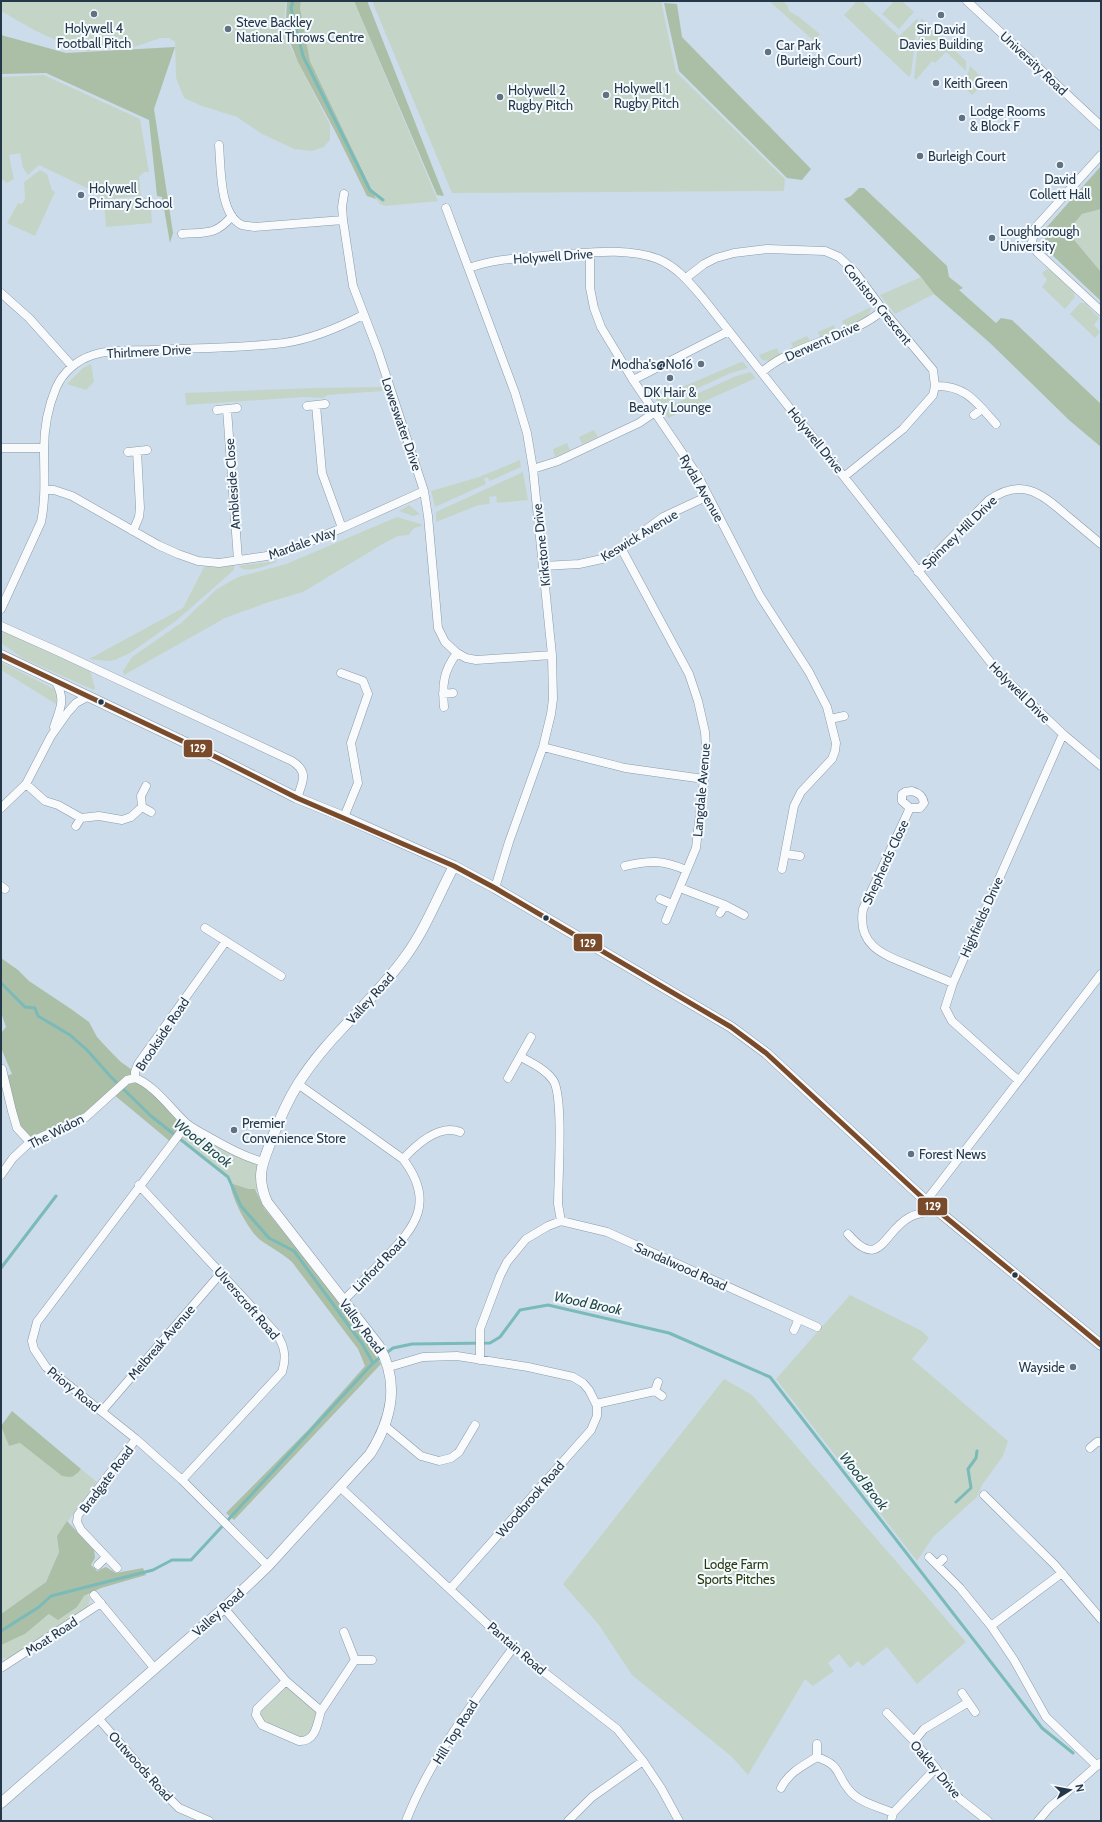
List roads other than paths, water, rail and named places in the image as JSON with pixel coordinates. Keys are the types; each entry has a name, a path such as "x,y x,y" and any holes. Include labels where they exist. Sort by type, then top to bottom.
{"street":[{"name":"University Road","path":"967,1 1101,126"},
{"path":"217,150 223,195 232,216 242,225 254,227 343,220"},
{"path":"1101,155 1036,228 1032,242 1037,252 1101,312"},
{"name":"Loweswater Drive","path":"344,194 342,207 343,220 354,286 363,316 378,351 424,491 428,516 437,623 441,635 445,642 457,653 466,658 485,661 552,655"},
{"name":"Kirkstone Drive","path":"446,208 515,393 526,433 533,469 552,655 553,699 543,747 509,842 495,888"},
{"path":"182,234 213,232 223,226 232,216"},
{"name":"Coniston Crescent","path":"686,278 704,264 734,253 767,249 820,250 838,257 850,266 882,310 933,370 936,386"},
{"name":"Holywell Drive","path":"469,268 484,262 506,259 590,253 630,253 646,255 660,260 674,268 686,278 762,372 999,673 1062,734 1101,766"},
{"name":"Rydal Avenue","path":"590,253 590,288 594,308 601,327 612,348 698,476 760,596 823,696 836,743 835,751 832,759 801,792 794,806 786,854 782,868"},
{"path":"1,294 29,318 72,366"},
{"name":"Derwent Drive","path":"762,372 776,362 868,321 882,310"},
{"name":"Thirlmere Drive","path":"1,609 42,522 45,490 44,448 46,420 52,398 62,376 72,366 93,355 117,351 259,345 304,339 340,327 363,316"},
{"path":"633,380 729,331"},
{"path":"845,476 903,429 933,395 936,386 954,388 963,391 996,424"},
{"path":"325,404 311,406 322,473 342,528"},
{"path":"217,410 236,408"},
{"name":"Ambleside Close","path":"227,409 238,560"},
{"path":"974,415 982,409"},
{"path":"533,469 550,464 640,423 655,412"},
{"path":"1,448 44,448"},
{"path":"128,452 147,450"},
{"path":"133,531 139,517 140,508 137,451"},
{"name":"Spinney Hill Drive","path":"918,572 989,500 1009,489 1028,489 1046,498 1101,544"},
{"name":"Mardale Way","path":"45,490 54,490 72,496 158,545 198,561 219,563 286,552 424,491"},
{"name":"Keswick Avenue","path":"543,566 602,559 621,548 663,517 708,496"},
{"name":"Langdale Avenue","path":"621,548 688,674 698,701 705,732 706,748 704,779 696,848 666,920"},
{"path":"1,626 58,650 292,761 299,766 303,772 303,782 297,798"},
{"path":"444,707 444,675 457,653"},
{"path":"1,655 86,697 218,758 297,798 344,817 454,866 495,888 731,1027 766,1053 926,1201 1101,1345"},
{"path":"341,673 363,682 368,694 351,743 358,783 344,817"},
{"path":"51,736 62,701 62,693 56,682"},
{"path":"443,694 453,693"},
{"path":"1,808 26,784 51,736 76,703 86,697"},
{"path":"830,719 844,716"},
{"name":"Highfields Drive","path":"1018,1080 952,1021 945,1008 952,983 1062,734"},
{"path":"543,747 625,768 704,779"},
{"path":"26,784 45,801 58,805 81,818 99,816 122,820 131,817 142,807"},
{"path":"142,807 141,796 146,786"},
{"path":"142,807 151,812"},
{"name":"Shepherds Close","path":"910,808 863,909 861,920 863,931 868,940 882,954 952,983"},
{"path":"76,826 81,818"},
{"path":"786,854 800,856"},
{"path":"625,866 644,861 656,861 671,863 686,870"},
{"name":"Valley Road","path":"1,1803 224,1608 268,1566 370,1454 385,1426 390,1409 391,1389 388,1363 379,1346 267,1202 262,1190 260,1178 263,1162 283,1113 298,1084 325,1049 390,977 406,956 454,866"},
{"path":"680,888 725,905 744,915"},
{"path":"660,899 672,904"},
{"path":"720,913 725,905"},
{"path":"205,928 280,976"},
{"name":"Brookside Road","path":"226,942 138,1064 135,1072 135,1078 151,1088 187,1124 236,1152 263,1162"},
{"path":"926,1201 1101,974"},
{"path":"508,1078 531,1037"},
{"path":"480,1360 479,1339 484,1316 507,1262 516,1250 531,1236 548,1226 561,1222 558,1204 559,1099 554,1080 538,1066 521,1057"},
{"path":"7,1073 12,1111 17,1128 30,1142"},
{"name":"The Widon","path":"1,1175 13,1158 30,1142 86,1117 128,1080 135,1078"},
{"name":"Linford Road","path":"298,1084 403,1159 411,1170 419,1191 419,1209 414,1223 404,1239 343,1300"},
{"name":"Priory Road","path":"187,1124 37,1322 32,1341 34,1349 46,1367 136,1439 182,1480 268,1566"},
{"path":"403,1159 416,1145 427,1138 440,1132 457,1128"},
{"name":"Ulverscroft Road","path":"140,1185 281,1341 286,1361 282,1372 182,1480"},
{"path":"848,1234 862,1248 867,1250 877,1249 910,1217 937,1210"},
{"name":"Sandalwood Road","path":"561,1222 607,1232 817,1327"},
{"name":"Melbreak Avenue","path":"102,1411 221,1273"},
{"path":"794,1330 799,1319"},
{"path":"388,1363 423,1357 457,1356 528,1367 573,1377 583,1383 590,1390 596,1404 658,1393 658,1382"},
{"name":"Woodbrook Road","path":"451,1588 591,1430 595,1424 597,1416 596,1404"},
{"path":"385,1426 421,1456 438,1461 451,1458 459,1452 475,1425"},
{"name":"Bradgate Road","path":"117,1568 81,1530 77,1522 78,1515 136,1439"},
{"path":"1090,1448 1097,1442 1101,1442"},
{"name":"Pantain Road","path":"340,1487 451,1588 513,1648 617,1729 643,1761 661,1788 679,1821"},
{"path":"984,1495 1062,1573 1101,1619"},
{"path":"992,1502 998,1496"},
{"path":"98,1565 106,1557"},
{"path":"929,1557 940,1562 991,1626 1014,1660 1046,1717 1099,1764 1049,1808 1038,1821"},
{"path":"991,1626 1062,1573"},
{"path":"94,1594 155,1669"},
{"name":"Moat Road","path":"1,1668 101,1603"},
{"path":"224,1608 286,1681 321,1711"},
{"path":"344,1632 355,1660"},
{"name":"Hill Top Road","path":"406,1821 440,1754 459,1723 513,1648"},
{"path":"286,1681 256,1709 256,1715 262,1725 303,1742 312,1737 315,1733 321,1711 355,1660"},
{"path":"355,1660 372,1660"},
{"path":"962,1693 967,1703 975,1712"},
{"path":"914,1741 924,1729 967,1703"},
{"name":"Oakley Drive","path":"887,1713 914,1741 936,1768 949,1788 960,1799 988,1821"},
{"name":"Outwoods Road","path":"98,1718 157,1786 179,1808 209,1821"},
{"path":"817,1744 817,1757"},
{"path":"817,1757 828,1761 837,1770 849,1790 860,1799 893,1813"},
{"path":"781,1788 784,1781 817,1757"},
{"path":"568,1821 592,1797 643,1761"},
{"path":"891,1821 893,1813 936,1768"}],"waterway":[{"path":"293,1 291,8 303,56 370,190 383,200"},
{"name":"Wood Brook","path":"1,983 25,1007 35,1008 38,1016 70,1035 87,1050 111,1077 151,1116 228,1177 241,1206 269,1238 294,1251 363,1345 373,1363 393,1348 412,1344 490,1343 500,1337 520,1310 548,1305 669,1333 770,1377 1042,1728 1073,1753"},
{"path":"1,1268 56,1196"},
{"path":"1,1631 39,1607 51,1596 153,1570 172,1560 191,1560 373,1363"},
{"path":"956,1502 971,1488 968,1469 976,1458 977,1451"}],"place":[{"name":"Holywell 4 Football Pitch","path":"94,14"},
{"name":"Sir David Davies Building","path":"941,15"},
{"name":"Steve Backley National Throws Centre","path":"228,29"},
{"name":"Car Park (Burleigh Court)","path":"768,52"},
{"name":"Keith Green","path":"936,83"},
{"name":"Holywell 1 Rugby Pitch","path":"606,95"},
{"name":"Holywell 2 Rugby Pitch","path":"500,97"},
{"name":"Lodge Rooms & Block F","path":"962,118"},
{"name":"Burleigh Court","path":"920,156"},
{"name":"David Collett Hall","path":"1060,165"},
{"name":"Holywell Primary School","path":"81,195"},
{"name":"Loughborough University","path":"992,238"},
{"name":"Modha's@No16","path":"701,364"},
{"name":"DK Hair & Beauty Lounge","path":"670,378"},
{"name":"Premier Convenience Store","path":"234,1130"},
{"name":"Forest News","path":"911,1154"},
{"name":"Wayside","path":"1073,1367"}],"park label":[{"name":"Lodge Farm Sports Pitches","path":"736,1572"}]}
